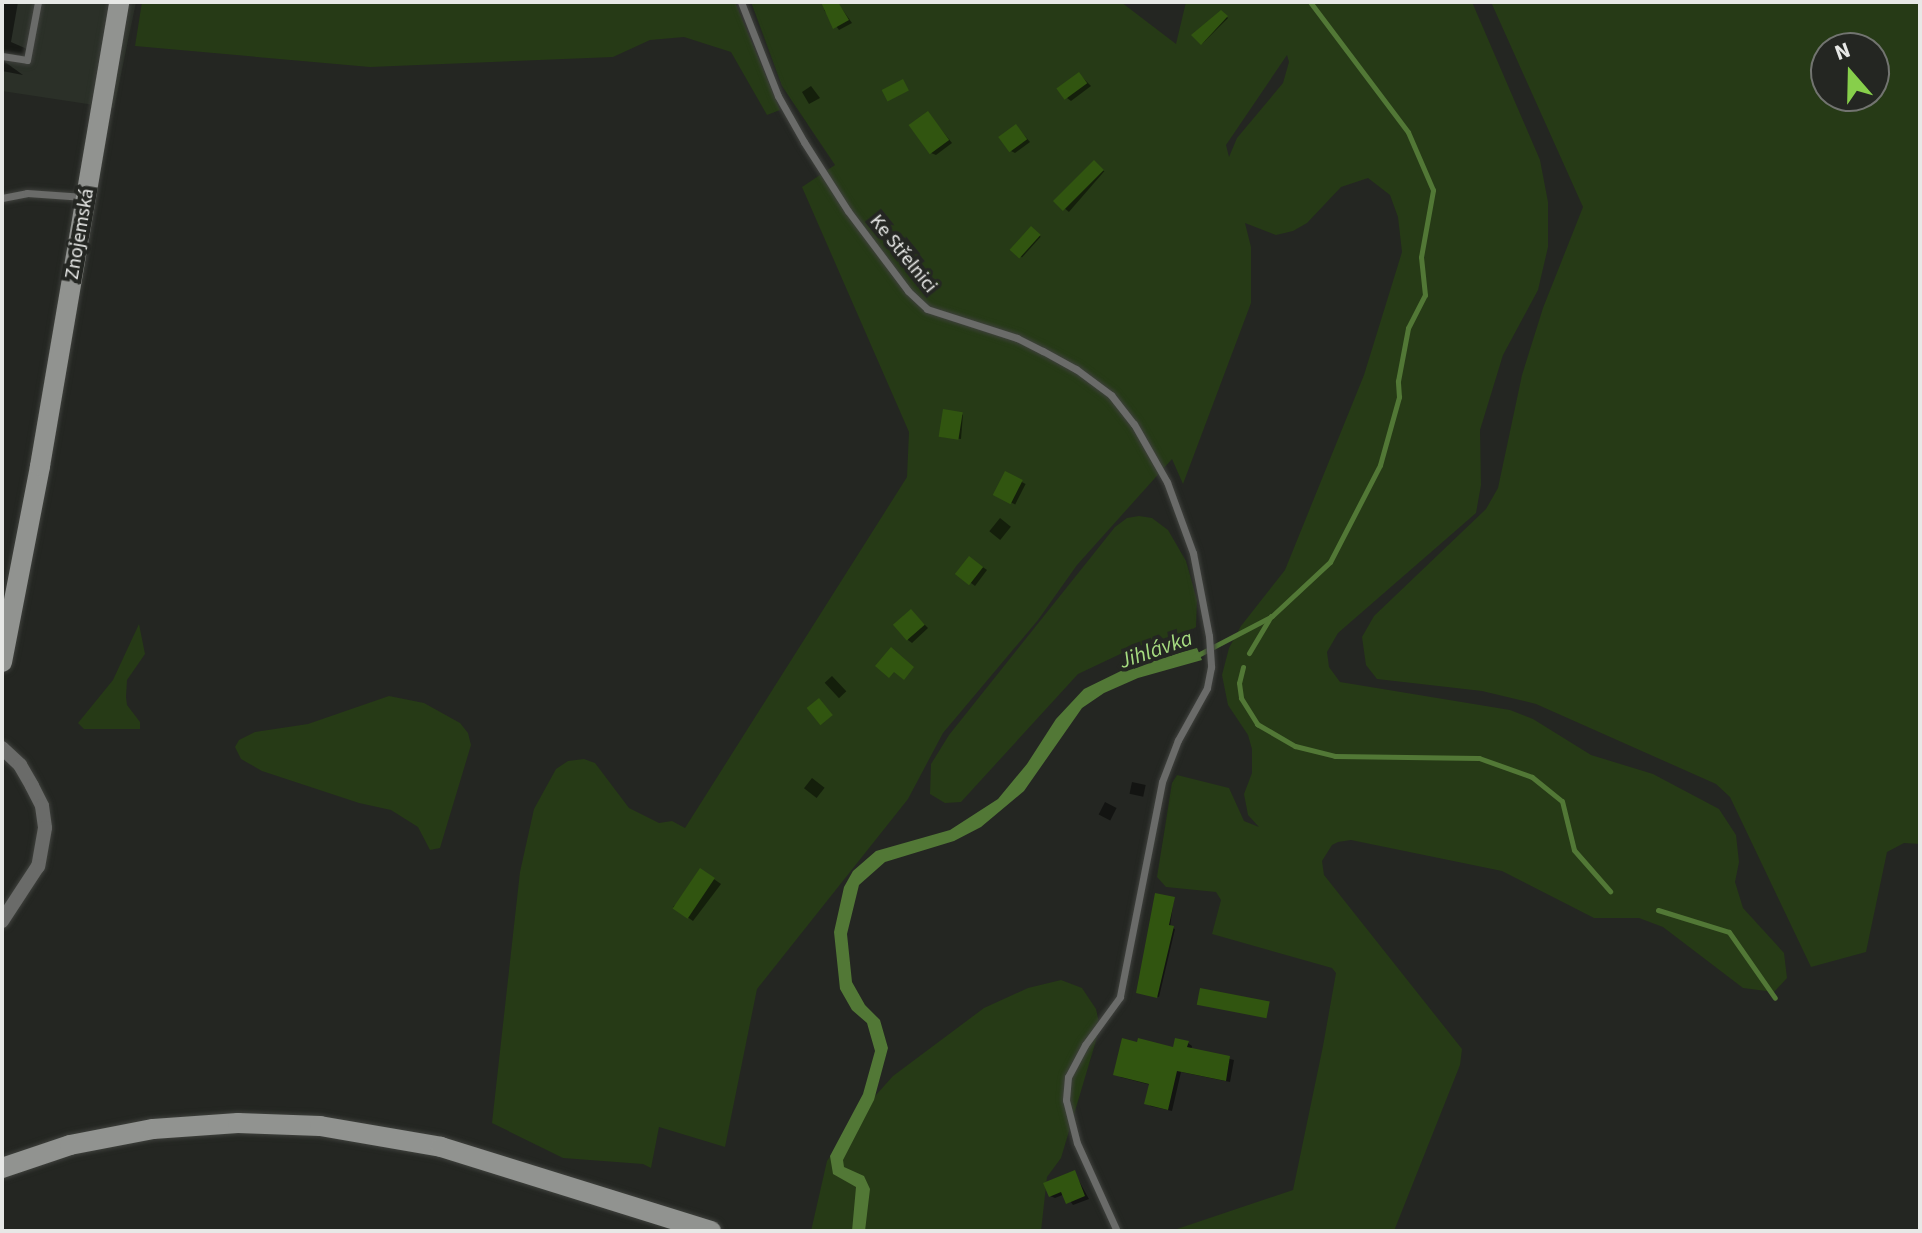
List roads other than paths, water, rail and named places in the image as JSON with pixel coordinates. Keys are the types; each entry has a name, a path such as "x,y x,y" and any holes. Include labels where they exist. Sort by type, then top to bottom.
{"main road":[{"name":"Znojemská","path":"2,662 40,466 119,2"},
{"path":"2,1168 70,1145 153,1129 238,1123 320,1126 441,1147 711,1231"}],"street":[{"path":"2,748 20,765 32,786 42,806 45,828 38,866 2,921"}],"lane":[{"path":"2,56 27,60 38,2"},
{"name":"Ke Střelnici","path":"741,2 778,96 804,142 848,211 908,291 927,309 1017,338 1076,369 1111,395 1134,424 1159,468 1193,553 1209,636 1207,688 1178,740 1162,782 1120,997 1085,1045 1068,1077 1066,1100 1077,1143 1117,1231"},
{"path":"2,198 27,193 86,197"}],"waterway":[{"name":"Jihlávka","path":"1194,657 1272,616 1330,562 1380,465 1399,397 1398,381 1408,328 1425,295 1421,257 1433,190 1408,132 1310,2"},
{"path":"1249,653 1271,616"},
{"path":"1243,667 1239,683 1241,698 1257,724 1295,746 1335,756 1479,758 1532,777 1562,801 1574,850 1610,891"},
{"path":"1658,910 1729,932 1775,998"}]}
